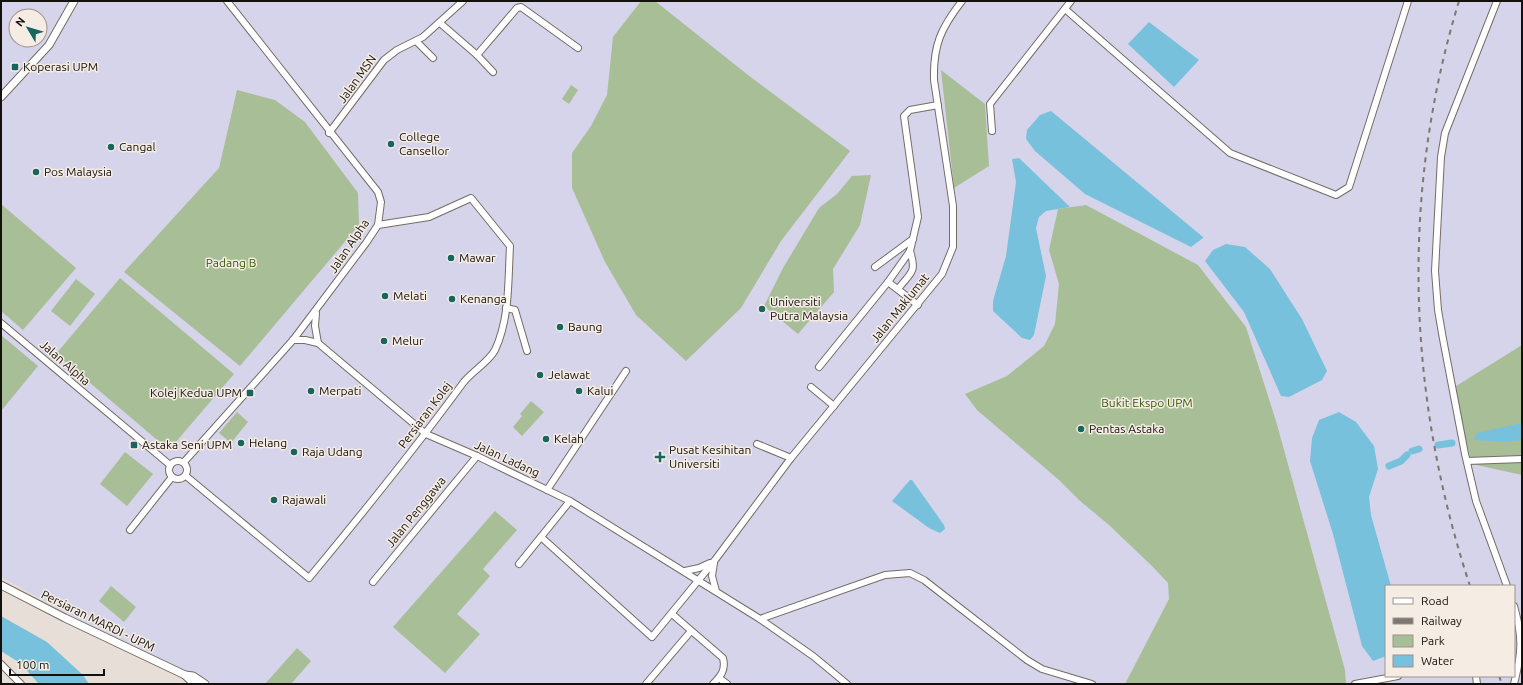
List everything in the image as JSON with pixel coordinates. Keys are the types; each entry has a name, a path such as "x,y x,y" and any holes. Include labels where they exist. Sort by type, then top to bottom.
{"street":[{"path":"1,96 49,44 74,1"},
{"name":"Jalan Alpha","path":"184,462 293,340 317,310 378,225 381,202 378,192 227,1"},
{"name":"Jalan MSN","path":"330,133 384,60 397,50 416,41 440,23 463,1"},
{"name":"Jalan Maklumat","path":"541,537 652,637 715,560 790,458 942,274 953,247 953,206 934,74 935,51 946,21 962,1"},
{"path":"992,131 990,104 1071,1"},
{"path":"1065,9 1230,153 1336,195 1350,187 1408,1"},
{"path":"1497,1 1445,133 1442,157 1435,271 1438,310 1476,501 1507,585"},
{"path":"477,55 517,8 521,7 578,48"},
{"path":"440,23 477,55 492,72"},
{"path":"416,41 433,58"},
{"path":"819,366 888,282 910,251 918,217 904,116 910,110 938,105"},
{"name":"Persiaran Kolej","path":"186,476 309,578 426,434 465,380 495,350 506,308 510,246 471,198 429,217 378,225"},
{"path":"875,267 913,239"},
{"path":"898,289 914,268 914,262 910,251"},
{"path":"888,282 918,304"},
{"path":"506,308 515,310 527,350"},
{"path":"293,340 305,340 318,343 315,326 317,310"},
{"name":"Jalan Alpha","path":"1,323 170,465"},
{"name":"Jalan Ladang","path":"318,343 426,434 477,456 570,501 685,571 760,619 813,656 847,684"},
{"path":"547,490 626,371"},
{"path":"811,387 834,406"},
{"path":"757,444 790,458"},
{"name":"Jalan Penggawa","path":"373,582 477,456"},
{"path":"1467,461 1522,459"},
{"path":"178,461 184,462 187,467 186,476 180,479 172,477 169,471 170,465 178,461"},
{"path":"130,530 172,477"},
{"path":"519,564 570,501"},
{"path":"685,571 706,565 715,560"},
{"path":"715,560 712,576 716,591"},
{"path":"760,619 885,575 910,573 924,580 1027,660 1042,668 1092,684"},
{"name":"Persiaran MARDI - UPM","path":"1,585 65,618 185,675 193,676 205,684"},
{"path":"1514,684 1521,650 1522,634 1515,610"},
{"path":"672,614 723,658 725,666 719,678 713,684"},
{"path":"646,684 691,631"},
{"path":"1,664 21,684"},
{"name":"Persiaran MARDI - UPM","path":"185,675 194,684"},
{"path":"1354,684 1392,677"},
{"path":"719,678 727,684"}],"shaded area":[{"name":"Universiti Putra Malaysia","path":"1,1 1522,1 1522,684 212,684 74,617 1,577"}],"green space":[{"path":"641,1 655,1 748,75 850,151 781,241 741,308 686,361 636,315 605,262 572,188 572,153 591,126 607,95 613,37"},
{"path":"941,70 985,104 989,166 954,188"},
{"path":"571,85 578,90 569,104 562,99"},
{"name":"Padang B","path":"237,90 275,100 305,122 358,193 359,225 240,366 124,272 219,168"},
{"path":"871,175 860,225 833,269 834,292 798,334 764,306 783,268 819,208 837,194 852,176"},
{"path":"1,204 76,268 23,330 1,311"},
{"name":"Bukit Ekspo UPM","path":"1086,205 1198,265 1246,327 1276,421 1345,670 1346,684 1125,684 1169,599 1168,583 1109,525 977,410 965,394 1007,376 1044,346 1055,324 1059,284 1049,250 1058,209"},
{"path":"120,278 234,374 169,450 56,354"},
{"path":"76,279 95,294 70,326 51,311"},
{"path":"1,335 38,366 1,411"},
{"path":"1522,345 1522,475 1472,464 1453,388"},
{"path":"531,401 544,412 522,436 513,427 522,416 520,414"},
{"path":"237,412 248,422 231,443 219,433"},
{"path":"125,452 153,474 127,506 100,484"},
{"path":"495,511 517,530 483,569 490,576 457,614 480,634 445,673 393,627"},
{"path":"111,586 136,607 124,622 99,601"},
{"path":"297,648 311,661 291,684 265,684"}],"water":[{"path":"1149,22 1199,60 1174,87 1128,44"},
{"path":"1051,111 1203,238 1191,247 1085,194 1035,151 1026,139 1027,130 1040,115"},
{"path":"1019,158 1070,207 1046,211 1039,217 1036,228 1046,276 1034,335 1030,340 1022,338 993,311 993,301 1006,256 1016,182 1012,159"},
{"path":"1226,244 1245,247 1270,269 1302,319 1327,371 1322,380 1289,397 1281,396 1244,312 1205,261 1213,250"},
{"path":"1339,412 1356,422 1374,446 1378,469 1369,497 1371,515 1391,585 1385,585 1385,656 1373,661 1362,646 1333,534 1310,461 1312,438 1319,420"},
{"path":"1522,423 1522,440 1505,442 1474,440 1477,433"},
{"path":"910,480 912,480 944,525 945,529 940,533 929,528 892,501"},
{"path":"1,616 47,642 83,675 89,684 38,683 20,663 1,651"}],"waterway":[{"path":"1438,445 1452,443"},
{"path":"1412,451 1419,449"},
{"path":"1389,466 1401,461 1407,455"}],"railway":[{"path":"1459,1 1440,74 1427,147 1420,221 1419,294 1423,368 1433,441 1449,514 1470,585"},
{"path":"1499,677 1502,684"}],"place":[{"name":"Koperasi UPM","path":"15,67"},
{"name":"College Cansellor","path":"391,144"},
{"name":"Cangal","path":"111,147"},
{"name":"Pos Malaysia","path":"36,172"},
{"name":"Mawar","path":"451,258"},
{"name":"Melati","path":"385,296"},
{"name":"Kenanga","path":"452,299"},
{"name":"Universiti Putra Malaysia","path":"762,309"},
{"name":"Baung","path":"560,327"},
{"name":"Melur","path":"384,341"},
{"name":"Jelawat","path":"540,375"},
{"name":"Merpati","path":"311,391"},
{"name":"Kalui","path":"579,391"},
{"name":"Kolej Kedua UPM","path":"250,393"},
{"name":"Pentas Astaka","path":"1081,429"},
{"name":"Kelah","path":"546,439"},
{"name":"Helang","path":"241,443"},
{"name":"Astaka Seni UPM","path":"134,445"},
{"name":"Raja Udang","path":"294,452"},
{"name":"Pusat Kesihitan Universiti","path":"660,457"},
{"name":"Rajawali","path":"274,500"}]}
